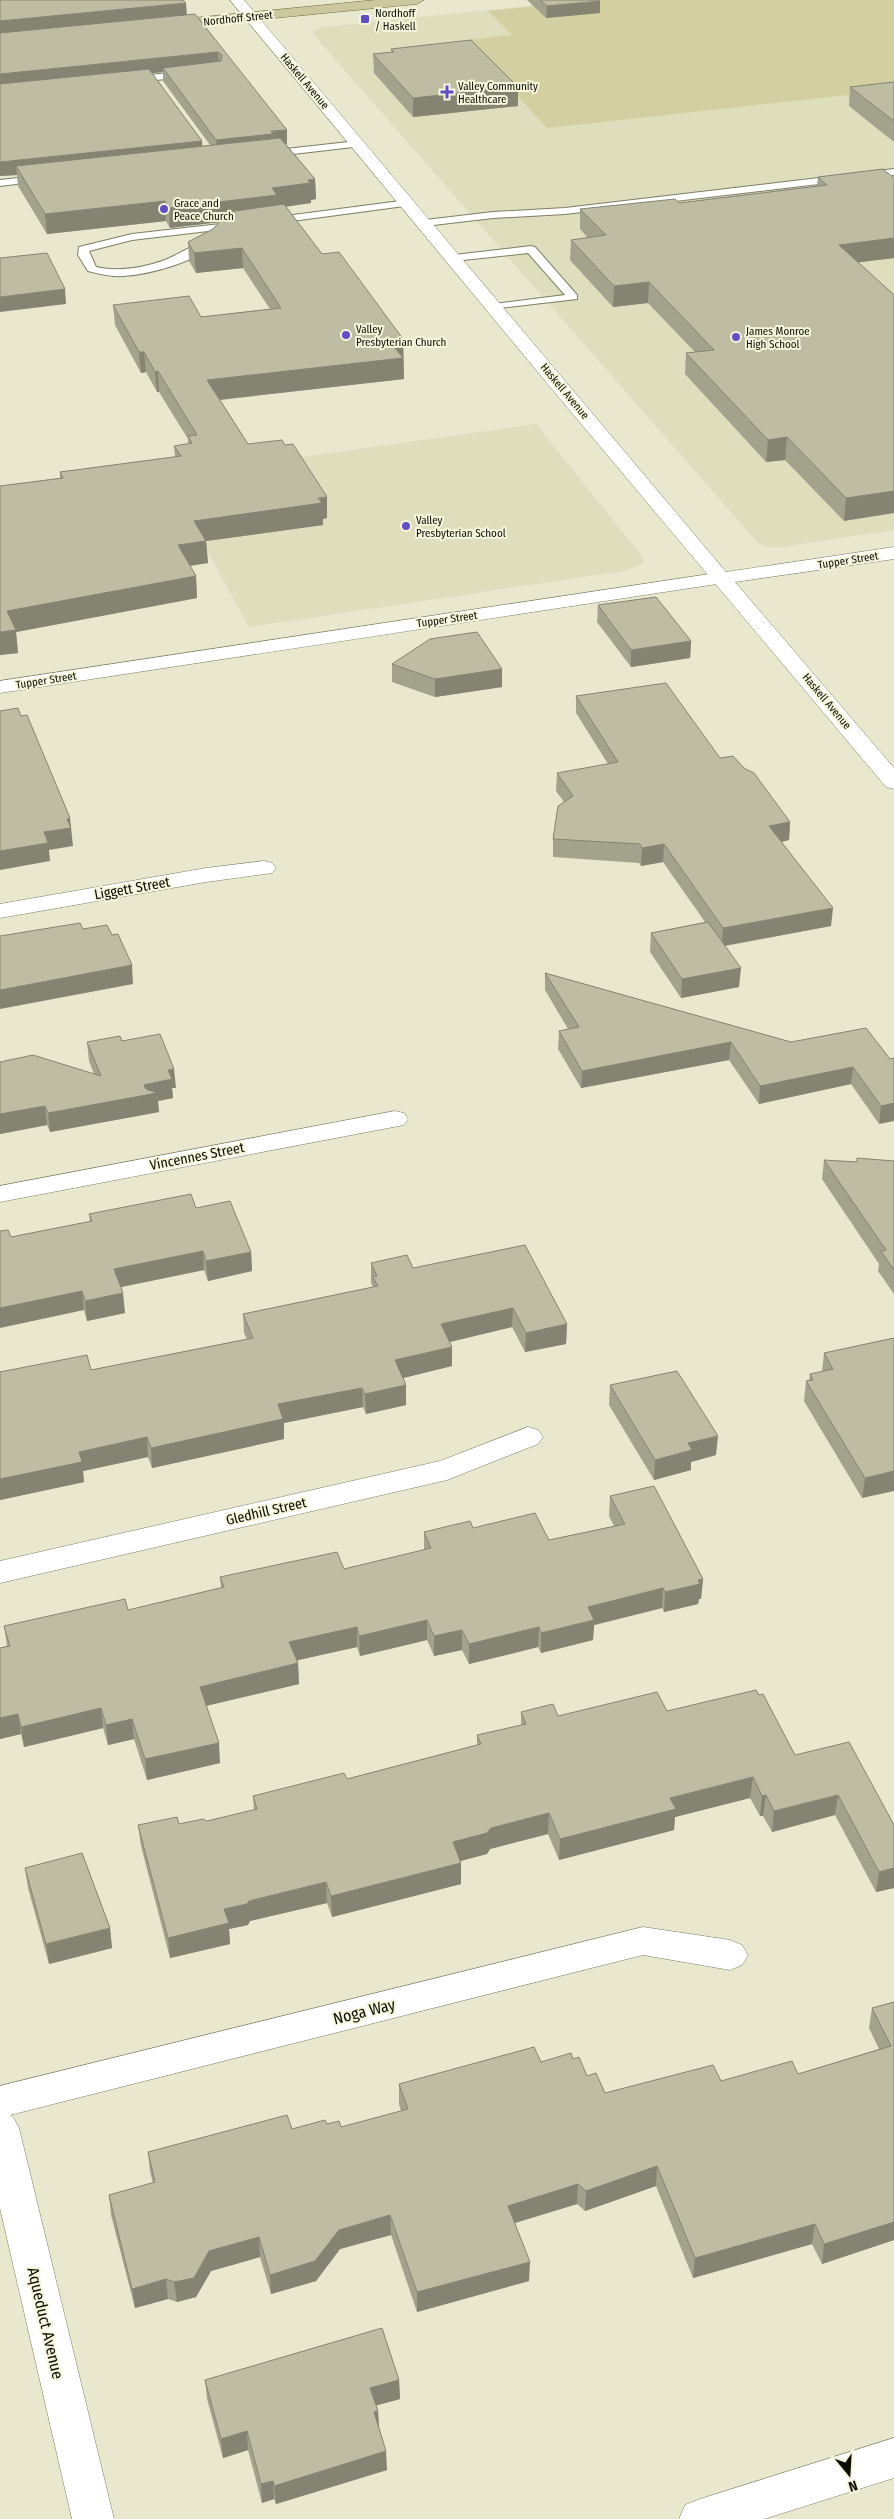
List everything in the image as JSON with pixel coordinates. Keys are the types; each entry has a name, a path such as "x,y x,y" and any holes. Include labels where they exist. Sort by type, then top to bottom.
{"main road":[{"name":"Haskell Avenue","path":"237,0 426,223 552,378 894,782"},
{"name":"Nordhoff Street","path":"146,27 417,0"},
{"name":"Tupper Street","path":"0,687 894,553"},
{"name":"Liggett Street","path":"0,911 206,875 264,868"},
{"name":"Vincennes Street","path":"0,1194 395,1120"},
{"name":"Gledhill Street","path":"0,1572 447,1470 528,1437"},
{"name":"Noga Way","path":"0,2102 643,1941 730,1955"},
{"name":"Aqueduct Avenue","path":"0,2128 92,2519"},
{"path":"700,2519 894,2458"}],"lane":[{"path":"124,80 156,81 200,72"},
{"path":"258,155 358,144"},
{"path":"426,223 493,215 565,211 894,172"},
{"path":"0,183 58,176"},
{"path":"224,227 215,240 197,251 173,261 142,269 101,272 92,269 84,255 83,249 95,245 258,222 408,203"},
{"path":"454,258 531,249 572,297 494,307"}],"shaded area":[{"name":"James Monroe High School","path":"585,0 894,0 894,530 781,547 767,547 757,542 313,34 315,30 323,27"},
{"path":"596,0 894,0 894,90 547,128 466,40 512,35 488,11"},
{"name":"Valley Presbyterian School","path":"536,424 641,555 644,561 641,565 623,571 249,627 166,476"}],"building":[{"path":"0,0 183,0 186,3 0,21"},
{"path":"540,0 600,0 600,1 547,6"},
{"path":"195,14 287,130 271,131 273,134 216,140 163,68 221,61 222,55 218,52 0,74 0,33"},
{"path":"471,40 518,87 413,98 373,54 394,52 391,49"},
{"path":"149,69 202,141 0,162 0,84"},
{"path":"894,82 894,121 850,87"},
{"path":"280,138 315,179 308,180 310,183 272,188 277,195 169,208 165,201 45,214 16,166"},
{"path":"883,169 894,178 894,238 839,245 894,295 894,491 846,498 787,437 768,440 686,353 714,350 649,282 614,286 571,240 606,235 580,209 675,199 679,203 827,185 818,177"},
{"path":"284,204 322,254 339,252 403,339 389,340 403,358 207,380 248,444 282,440 285,445 293,444 327,497 318,498 322,503 194,521 206,541 178,545 196,576 7,611 16,630 0,632 0,486 63,478 60,472 181,456 174,446 192,443 188,436 197,435 158,371 155,372 144,352 139,352 113,305 189,296 201,317 281,308 242,248 194,253 188,242 213,229 228,212"},
{"path":"47,253 65,289 0,297 0,258"},
{"path":"656,597 691,641 631,650 598,605"},
{"path":"477,632 502,669 435,679 392,664 430,639"},
{"path":"666,683 720,758 733,756 744,768 754,773 790,822 769,826 833,908 723,928 664,844 642,848 640,844 553,839 558,806 573,796 557,773 618,762 576,696"},
{"path":"18,708 21,716 27,715 70,818 67,819 71,828 44,832 48,843 0,851 0,711"},
{"path":"708,922 741,968 682,979 651,933"},
{"path":"80,923 83,929 107,925 112,935 118,934 132,965 0,990 0,936"},
{"path":"545,973 791,1042 866,1028 890,1059 894,1058 894,1103 881,1106 853,1067 760,1086 731,1042 582,1071 559,1031 579,1027"},
{"path":"160,1034 174,1069 168,1070 172,1079 144,1085 146,1089 157,1093 48,1113 45,1106 0,1114 0,1062 33,1055 101,1076 87,1042 120,1036 122,1041"},
{"path":"857,1158 894,1161 894,1270 881,1251 886,1250 824,1160 857,1162"},
{"path":"191,1194 196,1208 230,1201 251,1252 206,1261 203,1251 114,1269 123,1293 85,1301 82,1291 0,1308 0,1231 8,1230 11,1237 92,1221 89,1214"},
{"path":"525,1245 567,1324 526,1333 513,1308 441,1324 452,1347 395,1360 406,1385 365,1394 362,1388 278,1404 283,1419 151,1448 147,1437 79,1452 82,1462 0,1479 0,1372 87,1355 91,1370 253,1338 243,1314 378,1286 373,1277 377,1276 371,1263 407,1255 413,1268"},
{"path":"894,1338 894,1471 865,1478 806,1381 813,1380 810,1374 833,1369 824,1353"},
{"path":"677,1371 718,1436 688,1443 692,1450 655,1460 610,1385"},
{"path":"654,1486 703,1579 698,1580 700,1584 665,1592 663,1588 588,1607 594,1620 541,1633 539,1627 469,1644 462,1630 434,1636 427,1620 359,1636 357,1627 289,1642 298,1663 200,1687 219,1743 145,1759 132,1719 106,1725 101,1708 21,1727 18,1714 0,1718 0,1648 10,1646 4,1626 125,1599 128,1610 224,1587 220,1577 337,1552 344,1569 431,1548 424,1532 470,1521 473,1528 535,1513 549,1540 625,1524 610,1496"},
{"path":"756,1690 759,1695 763,1694 795,1755 849,1742 894,1825 894,1868 879,1872 838,1795 774,1811 766,1795 762,1796 753,1777 670,1798 676,1809 560,1839 549,1813 491,1828 487,1833 453,1842 461,1863 331,1896 326,1882 249,1901 247,1904 224,1909 229,1923 168,1938 138,1825 177,1817 179,1824 203,1819 207,1821 257,1809 253,1796 344,1773 347,1779 481,1744 477,1735 526,1724 521,1712 553,1704 558,1716 657,1692 667,1711"},
{"path":"82,1853 110,1928 46,1944 25,1868"},
{"path":"894,2002 894,2222 824,2244 815,2224 695,2258 657,2166 586,2191 578,2184 508,2206 530,2262 417,2292 390,2215 339,2230 315,2261 270,2275 259,2237 209,2251 194,2278 174,2282 166,2279 132,2289 109,2195 155,2182 148,2152 287,2115 292,2129 325,2120 327,2124 339,2121 341,2127 408,2109 399,2084 534,2047 541,2062 571,2053 573,2059 579,2057 587,2076 596,2073 605,2093 713,2065 721,2081 792,2061 798,2074 891,2046 872,2008"},
{"path":"382,2328 399,2380 370,2388 378,2411 374,2412 386,2451 274,2486 273,2481 261,2484 247,2431 221,2439 205,2380"}],"place":[{"name":"Nordhoff / Haskell","path":"365,19"},
{"name":"Valley Community Healthcare","path":"447,92"},
{"name":"Grace and Peace Church","path":"164,209"},
{"name":"Valley Presbyterian Church","path":"346,335"},
{"name":"James Monroe High School","path":"736,337"},
{"name":"Valley Presbyterian School","path":"406,526"}]}
